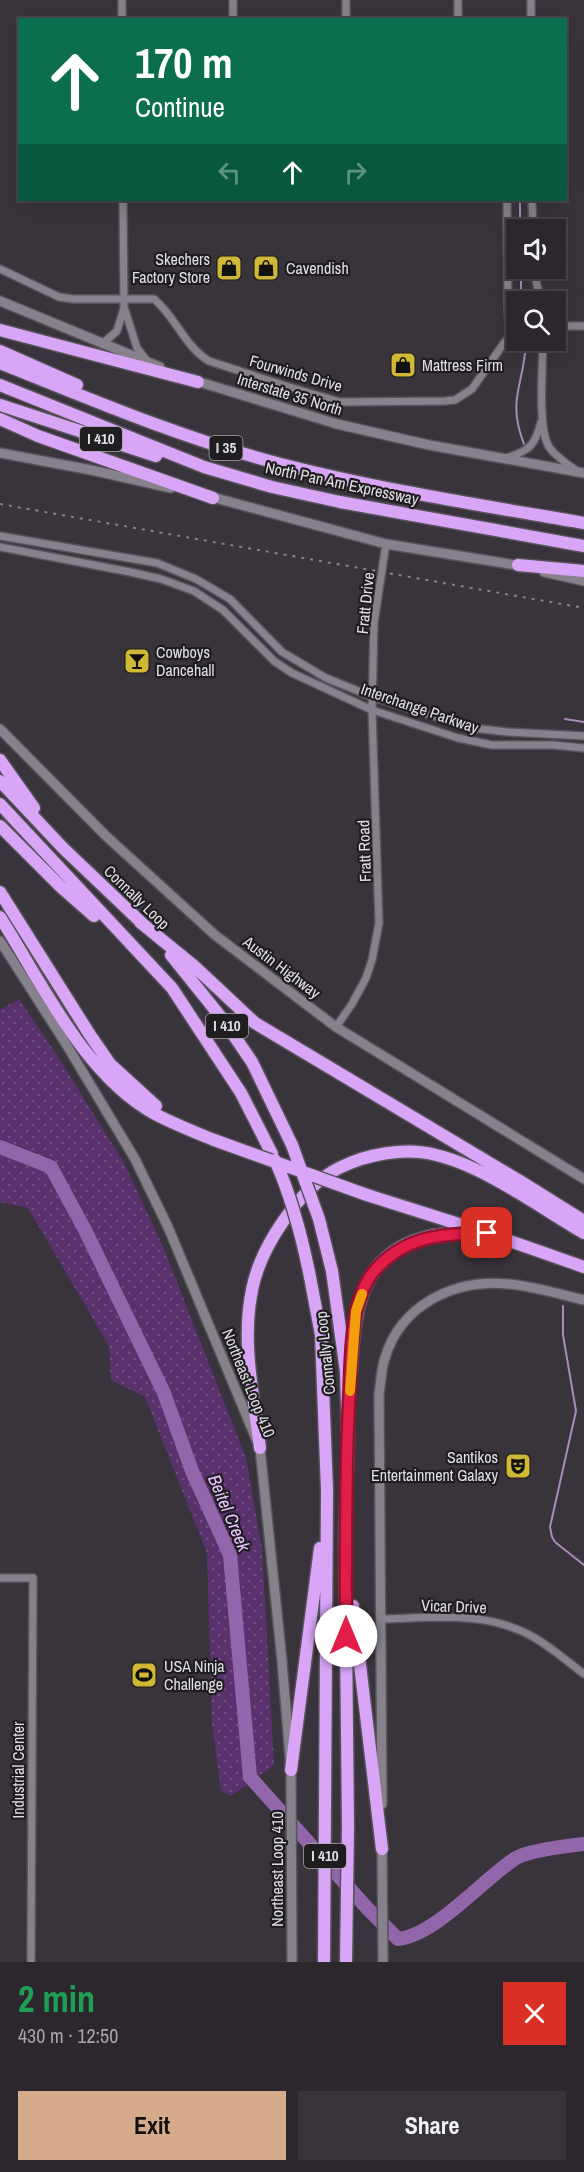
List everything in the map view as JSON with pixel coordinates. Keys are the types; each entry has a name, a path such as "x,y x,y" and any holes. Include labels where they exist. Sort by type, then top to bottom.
{"highway":[{"path":"0,330 198,382"},
{"path":"0,351 78,385 97,401"},
{"name":"North Pan Am Expressway","path":"0,363 158,426 220,447 323,475 584,523"},
{"name":"North Pan Am Expressway","path":"0,385 204,466 272,487 340,502 584,546"},
{"name":"I 410","path":"0,405 146,453 204,466"},
{"path":"0,419 38,436 213,498"},
{"path":"544,539 584,550"},
{"path":"518,565 584,571"},
{"path":"0,760 63,848"},
{"name":"Connally Loop","path":"0,781 63,848 175,959 224,1021 252,1062 292,1145 319,1219 332,1271 345,1372 348,1439 345,1540 348,1826 346,1962"},
{"name":"Connally Loop","path":"0,804 172,988 241,1093 286,1185 304,1243 321,1335 327,1490 324,1962"},
{"path":"0,826 61,887 142,958"},
{"path":"0,892 110,1064 153,1104 195,1132"},
{"path":"0,917 64,1020 106,1075 154,1113 214,1140 367,1195 584,1267"},
{"path":"140,922 194,966 255,1023 584,1221"},
{"path":"260,1448 248,1334 251,1291 257,1269 279,1226 313,1188 337,1169 372,1156 406,1152 437,1155 478,1170 584,1233"},
{"path":"348,1439 356,1311 370,1276 391,1254 422,1238 437,1235 487,1233"},
{"path":"291,1770 327,1490"},
{"path":"345,1540 382,1849"}],"main road":[{"name":"Interstate 35 North","path":"0,301 198,382 337,424 429,445 580,472"},
{"path":"0,453 91,470 213,498 386,544 518,565 584,581"},
{"name":"Austin Highway","path":"0,729 106,836 215,935 336,1027 584,1179"},
{"name":"Northeast Loop 410","path":"0,941 63,1039 135,1159 168,1227 260,1448 291,1770 292,1962"},
{"path":"383,1962 379,1394 385,1357 401,1325 418,1307 430,1299 464,1285 508,1284 584,1300"}],"street":[{"path":"122,0 122,18"},
{"path":"233,0 233,18"},
{"path":"346,0 346,18"},
{"path":"458,0 458,18"},
{"path":"531,0 531,18"},
{"path":"123,201 124,308 137,348 149,363"},
{"path":"507,201 507,291"},
{"path":"532,201 533,219"},
{"name":"Fourwinds Drive","path":"0,269 58,297 154,299 164,307 199,355 209,361 340,402 455,400 472,389 506,341"},
{"path":"102,344 117,331 124,308"},
{"path":"566,326 584,326"},
{"path":"543,351 543,417 548,444 553,453 580,472"},
{"path":"504,459 521,454 532,445 536,440 543,417"},
{"name":"Interchange Parkway","path":"0,536 158,563 177,569 230,599 282,652 326,678 373,697 472,728 584,736"},
{"name":"Fratt Drive","path":"373,665 374,622 386,544"},
{"name":"Interchange Parkway","path":"0,547 161,579 194,591 223,610 274,661 292,673 372,710 458,738 492,745 552,745 584,748"},
{"name":"Fratt Road","path":"336,1027 366,978 379,923 372,710 373,665"},
{"name":"Industrial Center","path":"0,1578 33,1578 31,1962"},
{"name":"Vicar Drive","path":"380,1619 457,1617 497,1622 535,1638 584,1674"}],"shaded area":[{"path":"19,999 124,1163 164,1249 246,1458 262,1549 274,1765 231,1796 221,1791 212,1724 207,1553 145,1397 111,1380 109,1346 28,1208 0,1202 0,1010"}],"waterway":[{"path":"520,201 520,219"},
{"path":"521,279 521,291"},
{"path":"524,444 519,428 516,402 525,351"},
{"path":"565,719 584,722"},
{"name":"Beitel Creek","path":"0,1147 51,1167 85,1230 164,1393 192,1471 230,1555 250,1777 367,1908 398,1939 428,1928 516,1858 539,1851 584,1844"},
{"path":"563,1306 563,1335 576,1411 550,1527 555,1542 584,1565"}],"railway":[{"path":"0,504 584,608"}],"slow traffic":[{"path":"350,1391 356,1311 362,1294"}],"place":[{"name":"Skechers Factory Store","path":"229,268"},
{"name":"Cavendish","path":"266,268"},
{"name":"Mattress Firm","path":"403,365"},
{"name":"Cowboys Dancehall","path":"137,661"},
{"name":"Santikos Entertainment Galaxy","path":"518,1466"},
{"name":"USA Ninja Challenge","path":"144,1675"}],"route":[{"path":"346,1636 345,1540 348,1439 356,1311 370,1276 391,1254 406,1245 437,1235 487,1233"}]}
